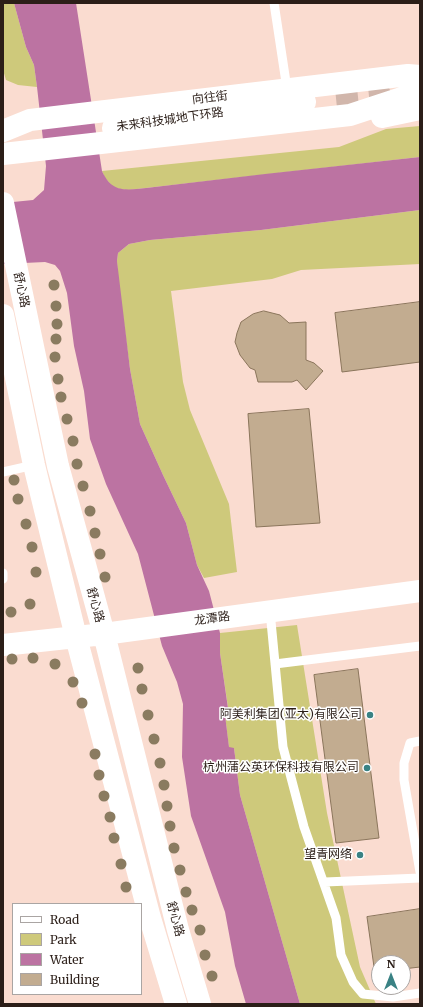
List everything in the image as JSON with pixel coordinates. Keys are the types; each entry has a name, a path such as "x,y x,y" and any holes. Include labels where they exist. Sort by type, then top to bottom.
{"street":[{"name":"向往街","path":"105,135 287,89 408,75 420,76"},
{"path":"105,135 350,115 420,92"},
{"name":"未来科技城地下环路","path":"3,137 32,143 105,135 336,98"},
{"path":"105,135 329,128 420,109"},
{"path":"3,131 32,143"},
{"path":"3,154 32,143"},
{"path":"3,158 32,143"},
{"name":"舒心路","path":"3,203 58,466 104,634 178,930 200,1004"},
{"name":"舒心路","path":"3,315 34,465 76,637 150,918 176,1004"},
{"name":"龙潭路","path":"3,645 104,634 420,591"}],"lane":[{"path":"274,3 287,89"},
{"path":"3,472 34,465"},
{"path":"3,573 3,579"},
{"path":"270,611 283,747 304,827 325,882 336,918 340,955 353,982 364,994 393,997 420,993"},
{"path":"275,664 420,646"},
{"path":"420,741 410,743 404,763 404,780 420,872"},
{"path":"325,882 420,878"}],"green space":[{"path":"3,3 14,3 26,47 34,65 37,87 18,85 6,80 3,70"},
{"path":"420,126 420,157 128,190 114,188 105,178 102,171 339,147 386,129"},
{"path":"420,210 420,264 301,270 272,279 171,291 183,382 190,410 229,504 237,572 204,578 197,565 186,523 140,424 130,369 118,279 118,253 129,244 150,240 261,230"},
{"path":"297,625 327,813 360,967 376,1004 300,1004 240,795 234,748 229,748 225,715 229,714 220,653 220,633"}],"water":[{"path":"14,3 76,3 102,171 110,183 115,187 138,189 420,157 420,210 261,230 150,240 129,244 118,253 117,261 130,369 140,424 186,523 197,565 209,591 220,633 220,653 229,715 225,715 229,747 234,748 240,795 300,1004 246,1004 235,966 225,912 191,816 182,757 183,704 177,682 162,646 138,554 106,484 90,439 84,391 74,346 67,293 60,271 55,265 45,262 3,264 3,203 33,200 44,190 46,166 34,65 26,47"}],"building":[{"path":"420,302 420,362 342,372 335,313"},
{"path":"264,311 280,315 289,323 306,322 306,360 314,363 323,371 306,390 297,380 292,382 258,382 255,370 250,368 240,355 235,342 241,322 253,314"},
{"path":"309,409 320,523 256,527 248,414"},
{"path":"358,669 379,838 336,843 314,675"},
{"path":"420,909 420,967 411,968 411,955 372,955 367,917"}],"tunnel":[{"path":"336,98 385,93 420,78"}],"place":[{"name":"阿美利集团(亚太)有限公司","path":"370,715"},
{"name":"杭州蒲公英环保科技有限公司","path":"367,768"},
{"name":"望青网络","path":"360,855"}]}
